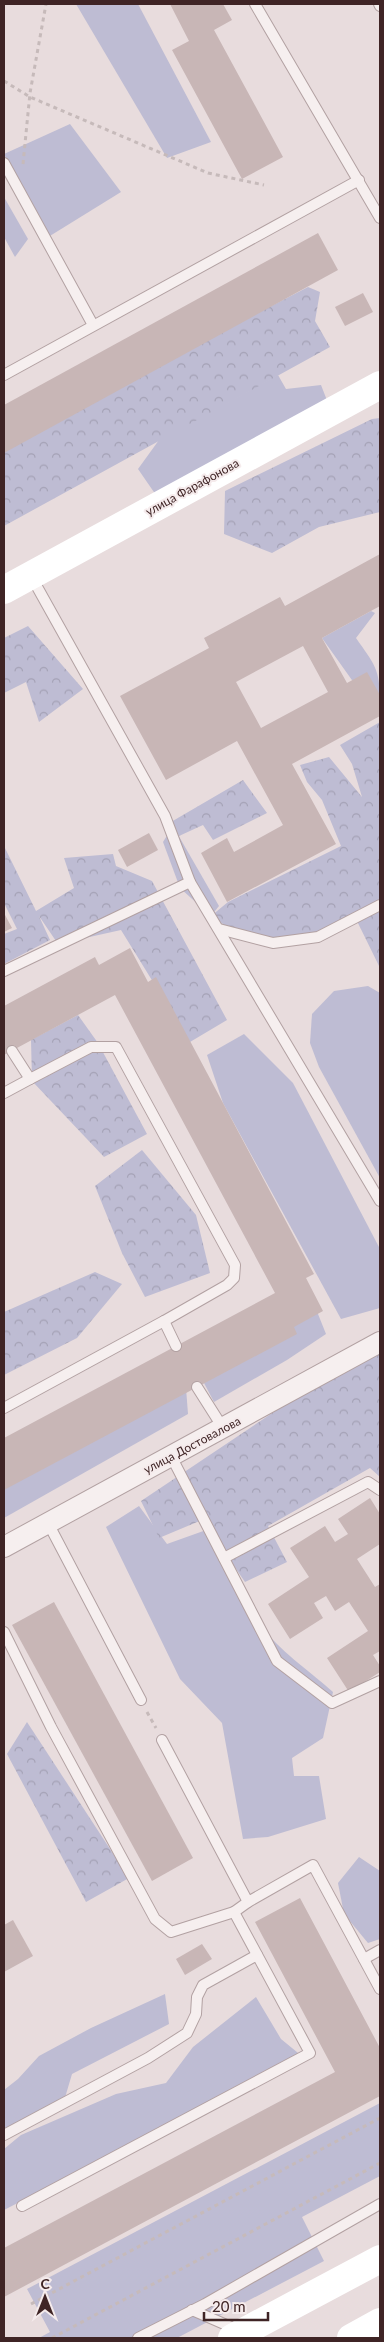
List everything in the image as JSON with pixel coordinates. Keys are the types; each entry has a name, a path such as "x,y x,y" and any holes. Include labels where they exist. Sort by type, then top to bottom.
{"street":[{"name":"улица Фарафонова","path":"4,590 380,385"},
{"name":"улица Достовалова","path":"4,1547 380,1342"},
{"path":"246,2334 380,2259"},
{"path":"351,2338 380,2322"}],"lane":[{"path":"255,4 380,217"},
{"path":"4,163 94,326"},
{"path":"4,375 359,180"},
{"path":"31,575 165,816 190,882 380,1201"},
{"path":"4,972 190,882"},
{"path":"219,929 273,943 318,937 380,905"},
{"path":"4,1093 91,1047 116,1047 235,1265 234,1278 228,1285 4,1408"},
{"path":"12,1051 30,1079"},
{"path":"164,1321 176,1346"},
{"path":"197,1387 223,1428"},
{"path":"171,1456 277,1661 332,1703 380,1680"},
{"path":"224,1558 368,1482 380,1490"},
{"path":"48,1523 141,1700"},
{"path":"4,1632 51,1727 155,1919 171,1932 234,1912 313,1864 380,1989"},
{"path":"162,1740 248,1902"},
{"path":"22,2206 310,2053 234,1912"},
{"path":"364,1959 380,1950"},
{"path":"4,2135 148,2058 187,2033 196,2014 197,1997 203,1985 257,1955"},
{"path":"138,2338 192,2310 380,2204"},
{"path":"192,2310 246,2334"}],"path":[{"path":"20,192 30,97 46,4"},
{"path":"4,82 30,97 208,173 264,185"},
{"path":"141,1700 162,1740"},
{"path":"32,2304 380,2118"},
{"path":"52,2338 380,2163"}],"green space":[{"path":"76,4 138,4 211,142 167,158"},
{"path":"70,124 121,192 45,239 4,154"},
{"path":"4,197 28,239 15,257 4,237"},
{"path":"308,287 320,292 315,321 330,347 4,526 4,445"},
{"path":"278,375 286,389 321,385 328,403 158,498 138,469 159,440"},
{"path":"380,418 380,512 319,527 272,553 224,534 225,491 372,419"},
{"path":"371,611 375,613 356,638 372,661 379,681 380,701 369,704 322,638"},
{"path":"28,626 83,689 39,722 26,682 4,693 4,638"},
{"path":"380,722 380,907 367,912 380,912 380,968 355,917 297,944 241,936 211,916 228,902 341,846 322,800 307,782 300,765 329,757 362,797 352,764 340,745"},
{"path":"243,780 267,813 213,840 203,825 179,836 171,822"},
{"path":"173,826 219,906 211,916 180,888 163,842"},
{"path":"4,846 36,911 74,888 64,858 113,854 116,866 152,881 227,1020 190,1042 121,930 58,944 39,916 50,940 4,964 4,934 17,929 4,903"},
{"path":"368,986 380,993 380,1178 319,1067 310,1043 312,1014 334,991"},
{"path":"78,1015 98,1043 147,1134 104,1157 32,1081 31,1040"},
{"path":"244,1034 293,1083 380,1249 380,1308 341,1319 223,1103 207,1055"},
{"path":"142,1150 196,1215 210,1273 145,1297 122,1253 95,1186"},
{"path":"95,1272 122,1284 77,1338 4,1375 4,1312"},
{"path":"316,1309 326,1334 287,1360 214,1402 204,1383"},
{"path":"380,1341 380,1477 370,1468 268,1526 287,1562 245,1582 202,1520 159,1538 141,1501"},
{"path":"186,1388 188,1414 4,1518 4,1489"},
{"path":"139,1506 167,1544 209,1529 226,1570 241,1596 267,1633 281,1648 333,1692 323,1738 292,1758 294,1776 319,1776 326,1819 268,1837 243,1839 222,1723 180,1679 106,1527"},
{"path":"27,1722 129,1878 86,1902 7,1754"},
{"path":"359,1857 380,1871 380,1939 368,1943 344,1914 338,1883"},
{"path":"165,1994 169,2024 72,2074 64,2101 4,2129 4,2090 18,2079 39,2056 91,2028"},
{"path":"256,1997 281,2039 303,2057 4,2210 4,2149 21,2135 116,2094 166,2083 193,2047"},
{"path":"380,2103 380,2176 302,2217 324,2261 177,2338 39,2338 50,2332 27,2289"}],"building":[{"path":"170,4 223,4 232,20 214,30 283,157 242,179 172,50 189,41"},
{"path":"318,233 338,270 4,453 4,405"},
{"path":"363,293 373,312 345,326 335,307"},
{"path":"380,554 380,606 322,638 347,683 367,672 380,695 380,716 292,764 336,844 227,902 201,853 227,838 234,852 283,825 237,741 166,780 120,696 209,648 204,638 280,597 285,606","holes":["303,646 328,692 261,728 236,682"]},
{"path":"149,833 158,850 127,867 118,850"},
{"path":"4,913 12,928 4,932"},
{"path":"130,948 148,982 156,977 314,1274 306,1278 323,1311 294,1327 297,1334 4,1490 4,1438 275,1293 115,995 4,1055 4,1006 95,957 99,965"},
{"path":"370,1498 380,1514 380,1544 357,1559 375,1587 380,1584 380,1651 373,1655 380,1666 380,1672 349,1692 327,1658 368,1631 349,1602 335,1611 326,1596 314,1603 323,1618 290,1639 268,1604 309,1577 290,1548 325,1526 335,1542 348,1534 338,1519"},
{"path":"54,1602 193,1858 152,1881 12,1625"},
{"path":"300,1898 380,2048 380,2096 4,2297 4,2248 335,2072 255,1922"},
{"path":"13,1920 33,1956 4,1972 4,1925"},
{"path":"202,1944 212,1959 185,1975 176,1959"}]}
